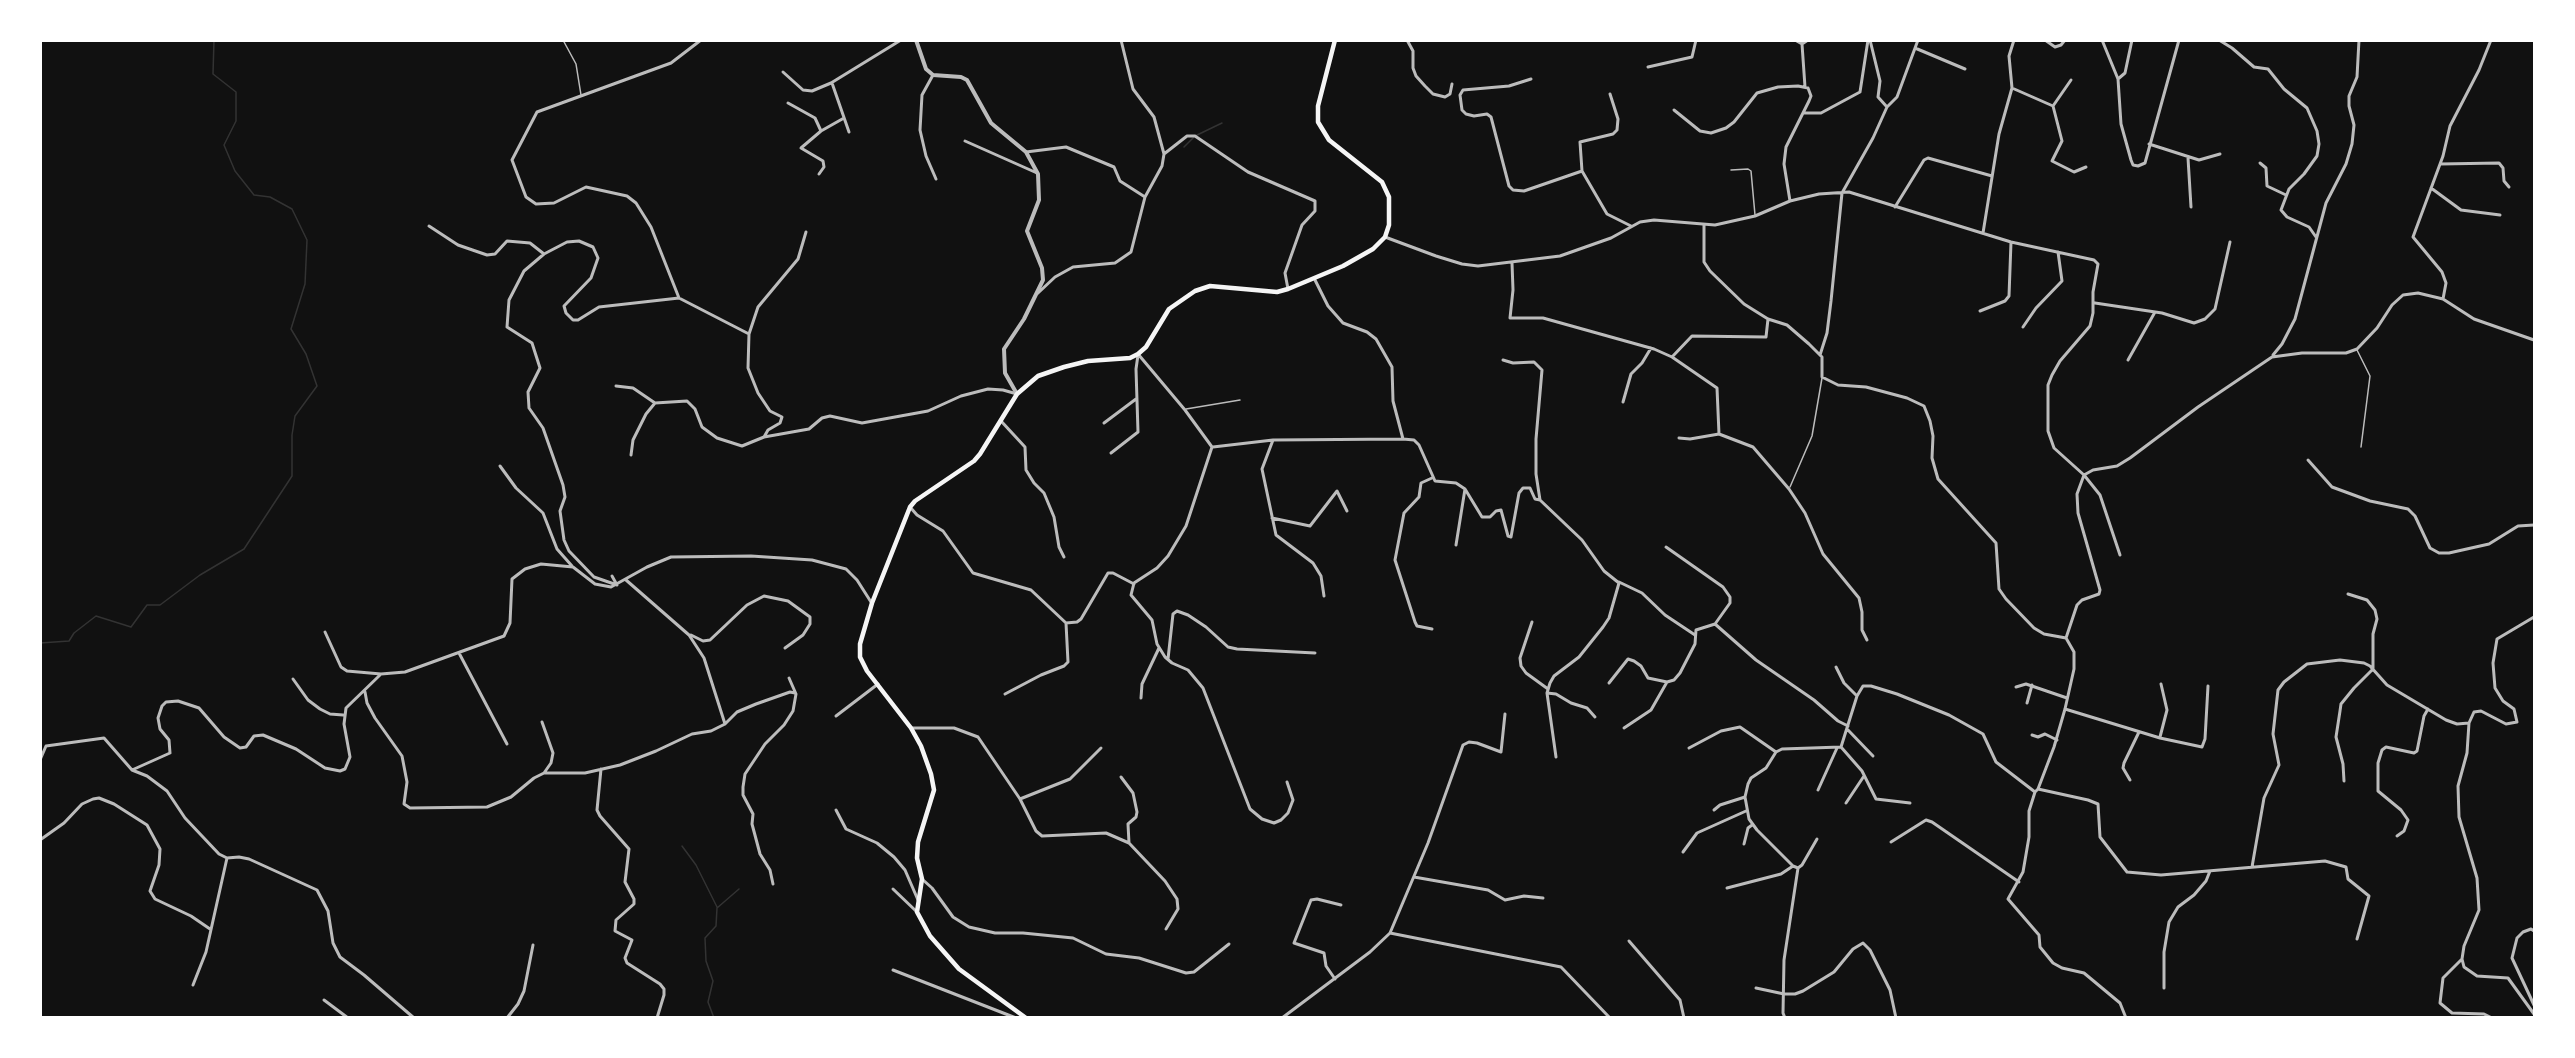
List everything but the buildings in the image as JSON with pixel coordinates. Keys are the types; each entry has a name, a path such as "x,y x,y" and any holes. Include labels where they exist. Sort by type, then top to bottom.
{"main road":[{"path":"1026,1017 959,969 930,936 917,912 922,879 917,858 918,842 934,790 921,746 911,728 867,671 860,657 860,644 872,603 910,507 915,501 974,461 1017,394 1038,376 1088,361 1130,358 1138,354 1146,346 1169,309 1195,291 1210,286 1277,292 1288,289 1315,280 1374,249 1385,237 1389,225 1389,197 1382,182 1329,140 1318,122 1318,106 1335,40"}],"street":[{"path":"679,298 651,227 636,203 627,196 586,187 554,203 536,204 526,197 512,160 537,112 671,63 700,40"},
{"path":"783,72 803,90 808,91 831,83 901,40"},
{"path":"916,40 926,69 933,75 961,77 967,80 991,123 1026,152 1038,174 1039,200 1028,231 1043,274 1038,293 1004,349 1005,373 1017,394"},
{"path":"1038,293 1055,277 1073,267 1094,263 1115,263 1131,252 1145,198 1162,166 1164,154 1154,117 1133,89 1121,40"},
{"path":"1407,40 1410,44 1416,76 1433,94 1445,97 1450,94 1452,84"},
{"path":"1648,67 1692,57 1696,40"},
{"path":"1795,40 1802,44"},
{"path":"1802,44 1808,40"},
{"path":"1869,40 1880,81 1878,98 1887,107"},
{"path":"1803,113 1821,112 1860,92 1869,40"},
{"path":"1918,40 1897,97 1887,107 1873,138 1842,193 1827,333 1820,355 1822,377 1838,385 1866,387 1908,398 1924,406 1931,429 1932,459 1938,479 1996,543 1999,589 2028,624 2044,634 2066,638"},
{"path":"1983,233 1999,134 2012,88 2009,56 2014,40"},
{"path":"2045,40 2055,47 2061,45 2065,40"},
{"path":"2102,40 2118,79 2121,124 2133,165 2138,166 2145,163 2179,40"},
{"path":"2118,79 2122,77 2127,66 2132,40"},
{"path":"2219,40 2232,48 2254,68 2268,69 2284,89 2307,108 2317,131 2319,144 2317,156 2286,195 2282,213 2309,226 2316,237"},
{"path":"2126,1017 2120,1002 2084,973 2062,968 2044,955 2040,947 2039,935 2008,899 2019,882 2026,859 2029,811 2057,740 2074,669 2073,652 2066,638 2077,604 2099,594 2100,590 2078,513 2077,494 2084,475 2094,470 2117,466 2130,458 2206,401 2272,357 2282,344 2295,319 2326,203 2346,164 2352,144 2354,125 2349,96 2357,78 2359,40"},
{"path":"2443,299 2446,283 2442,272 2413,237 2440,164 2450,126 2479,70 2491,40"},
{"path":"1790,201 1784,164 1786,147 1811,96 1808,88 1805,87 1802,44"},
{"path":"1915,48 1965,69"},
{"path":"933,75 922,95 920,130 923,148 936,179"},
{"path":"1532,79 1509,86 1463,90 1460,95 1462,110 1474,116 1487,114 1491,117 1509,186 1513,190 1524,191 1582,171"},
{"path":"2071,80 2053,106 2062,141 2053,159 2054,163 2074,172 2086,167"},
{"path":"831,83 849,132"},
{"path":"1674,110 1700,131 1711,133 1726,128 1734,122 1757,93 1773,88 1805,87"},
{"path":"2012,88 2053,106"},
{"path":"1610,94 1618,119 1617,130 1613,134 1580,142 1582,171 1607,214 1631,226"},
{"path":"788,104 815,117 821,130"},
{"path":"819,174 824,167 824,161 801,148 821,130 844,118"},
{"path":"1164,154 1187,136 1195,136 1248,172 1315,201 1315,211 1302,225 1285,273 1288,289"},
{"path":"965,141 1038,174"},
{"path":"2149,144 2188,158 2203,160 2220,154"},
{"path":"1026,152 1066,147 1114,167 1120,181 1145,198"},
{"path":"1895,207 1924,160 1928,158 1992,176"},
{"path":"2188,158 2191,207"},
{"path":"2260,163 2265,168 2267,186 2286,195"},
{"path":"2440,164 2499,163 2503,168 2504,181 2509,186"},
{"path":"2431,188 2461,210 2500,215"},
{"path":"1385,237 1462,264 1478,266 1560,256 1611,238 1631,226 1654,220 1715,225 1755,216 1790,201 1819,194 1842,193 1863,195 1895,207 2012,242 2094,260 2098,264 2093,292 2095,303 2090,326 2060,361 2048,385 2048,431 2054,448 2084,475 2100,495 2120,555"},
{"path":"1704,225 1704,262 1710,271 1744,304 1768,318 1787,325 1820,355"},
{"path":"429,226 458,245 487,255 495,254 507,241 530,243 544,254"},
{"path":"764,437 768,430 780,423 782,417 770,411 758,393 748,368 749,334 758,307 798,259 806,232"},
{"path":"617,585 594,577 569,551 564,540 560,511 565,493 543,428 529,408 528,392 540,368 532,344 507,327 509,300 524,271 544,254 567,242 579,241 593,247 598,258 591,279 564,306 566,313 573,320 578,320 599,307 679,298 749,334"},
{"path":"1980,311 2005,301 2009,297 2012,242"},
{"path":"2095,303 2155,312 2194,323 2205,319 2215,309 2230,242"},
{"path":"2024,327 2036,308 2062,281 2058,252"},
{"path":"1512,262 1513,290 1510,318 1543,318 1651,348 1672,357 1717,388 1719,434"},
{"path":"1315,280 1328,306 1343,323 1367,332 1376,339 1392,367 1393,401 1403,439"},
{"path":"2272,357 2302,353 2346,353 2357,349 2377,328 2392,305 2403,295 2418,293 2443,299 2474,319 2535,340"},
{"path":"2128,360 2155,312"},
{"path":"1672,357 1692,336 1766,337 1768,318"},
{"path":"1623,402 1631,374 1642,363 1651,348"},
{"path":"1111,453 1137,434 1136,369 1138,354"},
{"path":"1138,354 1185,410 1212,447"},
{"path":"1503,360 1513,363 1534,362 1542,370 1536,474 1540,500"},
{"path":"616,386 633,388 655,404 687,401 695,409 702,427 717,438 742,446 764,437 809,429 822,418 830,416 862,423 927,411 961,396 987,389 1017,394"},
{"path":"1104,423 1137,399"},
{"path":"631,455 633,440 646,414 655,404"},
{"path":"1001,421 1025,447 1026,470 1044,493 1054,517 1059,547 1064,557"},
{"path":"1679,438 1690,439 1719,434 1753,447 1789,489 1805,513 1823,554 1858,598 1862,612 1862,630 1868,640"},
{"path":"1273,440 1262,469 1278,538 1313,563 1321,576 1324,596"},
{"path":"1212,447 1273,440 1414,440 1419,445 1432,478 1439,482 1456,483 1465,489 1482,517 1490,517 1496,511 1501,510 1510,537 1513,534 1517,499 1523,488 1530,488 1535,499 1540,500 1582,540 1606,574 1642,593 1665,615 1695,635"},
{"path":"1212,447 1186,526 1168,556 1157,568 1134,584 1131,596 1152,620 1159,648 1168,659 1188,670 1203,688 1250,809 1262,819 1274,823 1281,820 1288,813 1293,800 1287,782"},
{"path":"2308,460 2332,487 2370,501 2408,509 2415,516 2430,548 2439,553 2449,554 2488,543 2518,526 2535,525"},
{"path":"500,466 516,488 543,513 557,549 573,567 602,587 617,585 671,556 751,556 812,560 846,569 857,580 872,603"},
{"path":"1432,478 1422,483 1419,497 1404,513 1395,560 1417,626 1432,629"},
{"path":"1456,545 1465,489"},
{"path":"1272,518 1311,526 1337,491 1347,511"},
{"path":"910,507 917,515 943,531 973,573 1031,590 1066,622 1077,622 1081,619 1108,573 1134,584"},
{"path":"1624,728 1651,710 1667,682 1677,677 1695,644 1696,630 1702,626 1715,624 1730,603 1730,597 1723,587 1666,547"},
{"path":"325,632 341,667 347,671 381,674 405,672 504,636 510,623 512,579 525,568 541,564 573,567"},
{"path":"612,576 617,585"},
{"path":"626,580 689,634 703,641 710,640 747,605 764,596 788,602 810,616 810,624 803,635 785,648"},
{"path":"1556,757 1548,691 1554,676 1579,657 1609,618 1619,582"},
{"path":"2344,781 2337,737 2341,704 2373,669 2373,634 2377,619 2375,610 2367,600 2348,594"},
{"path":"1168,659 1173,614 1181,610 1206,627 1228,647 1315,652"},
{"path":"2535,617 2497,639 2493,663 2494,688 2503,701 2514,708 2517,722 2506,724 2481,711 2474,712 2469,723 2467,753 2458,786 2458,803 2464,839 2477,878 2479,910 2464,946 2462,959 2464,967 2477,976 2508,978 2535,1014"},
{"path":"1005,694 1068,662 1066,622"},
{"path":"1532,622 1521,658 1521,666 1548,691 1571,703 1587,708 1595,717"},
{"path":"1715,624 1756,660 1814,700 1848,728 1872,756"},
{"path":"689,634 704,658 725,724"},
{"path":"1141,698 1142,684 1159,648"},
{"path":"459,653 507,744"},
{"path":"1609,682 1628,659 1641,666 1648,678 1667,682"},
{"path":"2252,867 2262,805 2278,765 2273,735 2280,686 2307,664 2333,660 2356,662 2373,669 2384,682 2453,723 2469,723"},
{"path":"1836,668 1844,683 1857,696"},
{"path":"132,770 170,753 169,740 160,729 158,718 162,706 171,701 185,702 199,708 224,737 240,748 246,747 258,734 263,735 296,749 333,771 345,769 350,757 344,715 349,703 365,692 381,674"},
{"path":"773,884 770,870 760,854 752,824 753,814 744,795 743,787 745,774 765,744 784,725 793,711 796,694 789,678"},
{"path":"293,679 308,700 320,709 330,714 344,715"},
{"path":"836,716 878,684"},
{"path":"2160,738 2167,710 2161,684"},
{"path":"2016,687 2032,685 2067,698"},
{"path":"2027,704 2032,685"},
{"path":"1818,790 1848,728 1857,696 1863,686 1871,686 1949,715 1983,734 1996,762 2036,791 2088,800 2098,804 2100,837 2127,872 2161,874 2325,861 2346,867 2348,879 2368,896 2357,939"},
{"path":"2065,709 2160,738 2202,747 2205,739 2208,686"},
{"path":"365,692 367,703 375,718 402,756 407,782 405,806 415,809 495,805 511,797 544,773 553,753 542,722"},
{"path":"544,773 585,773 620,765 656,752 692,734 711,731 725,724 737,712 756,704 790,692 796,694"},
{"path":"2397,836 2404,831 2408,820 2401,810 2378,791 2378,763 2382,750 2386,747 2414,753 2417,751 2424,716 2428,709"},
{"path":"1282,1017 1370,952 1390,933 1428,843 1462,745 1469,742 1477,743 1501,752 1505,714"},
{"path":"1689,748 1720,731 1740,727 1776,752"},
{"path":"911,728 954,728 972,733 982,743 1020,799 1036,831 1042,836 1106,833 1129,843 1165,881 1177,899 1178,909 1166,929"},
{"path":"2130,780 2123,768 2139,732"},
{"path":"2032,735 2045,734 2057,740"},
{"path":"40,760 46,746 104,738 132,770 147,776 167,791 185,818 219,854 227,858 239,856 249,859 317,890 328,911 333,943 340,957 414,1017"},
{"path":"1798,868 1793,866 1752,825 1746,811 1745,797 1751,778 1766,768 1776,752 1790,748 1839,747"},
{"path":"1839,747 1864,776 1876,799 1910,803"},
{"path":"1020,799 1070,779 1101,748"},
{"path":"601,769 597,810 629,849 625,882 634,899 634,903 616,920 615,931 632,940 625,958 627,963 662,985 664,995 657,1017"},
{"path":"1846,803 1864,776"},
{"path":"1121,777 1131,787 1137,812 1136,817 1128,824 1129,843"},
{"path":"1714,810 1720,805 1745,797"},
{"path":"40,840 64,823 82,804 99,798 114,804 147,825 160,849 159,865 150,891 155,899 191,916 210,929"},
{"path":"836,810 846,829 877,843 894,857 905,870 918,900"},
{"path":"1683,852 1697,833 1746,811"},
{"path":"1891,842 1926,820 2019,882"},
{"path":"1744,844 1748,828 1752,825"},
{"path":"1785,1017 1784,960 1798,868 1802,865 1816,839"},
{"path":"193,985 206,952 227,858"},
{"path":"1727,888 1781,874 1793,866"},
{"path":"2164,988 2164,952 2169,922 2178,907 2194,895 2206,881 2210,871"},
{"path":"1413,877 1488,890 1504,900 1524,896 1543,898"},
{"path":"922,879 932,888 953,917 969,927 995,933 1073,938 1106,954 1139,958 1186,973 1194,972 1229,944"},
{"path":"893,889 917,912"},
{"path":"1335,979 1326,966 1323,953 1295,945 1294,940 1311,900 1317,899 1341,905"},
{"path":"2535,932 2531,929 2523,932 2517,938 2512,958 2535,1005"},
{"path":"1390,933 1561,967 1610,1017"},
{"path":"1629,940 1680,1000 1684,1017"},
{"path":"1756,988 1795,994 1834,972 1858,944 1863,943 1870,950 1886,982 1896,1017"},
{"path":"507,1017 518,1004 524,991 533,945"},
{"path":"2462,959 2443,978 2440,1003 2452,1013 2484,1014 2492,1017"},
{"path":"893,970 1016,1017"},
{"path":"324,1000 348,1017"}],"lane":[{"path":"563,40 576,63 581,96"},
{"path":"1731,170 1748,169 1751,171 1755,216"},
{"path":"2357,349 2370,376 2361,447"},
{"path":"1789,489 1812,436 1822,377"},
{"path":"1185,410 1240,400"}],"waterway":[{"path":"40,643 69,641 74,633 96,616 131,627 147,605 160,605 200,575 244,549 292,476 292,435 295,416 317,386 306,354 291,329 305,284 307,240 292,209 270,197 254,195 235,171 224,145 236,121 236,92 213,74 214,40"},
{"path":"1184,147 1195,136 1222,123"},
{"path":"682,846 696,865 717,907"},
{"path":"714,1018 708,1002 713,981 706,961 705,938 716,926 717,908 739,889"}]}
